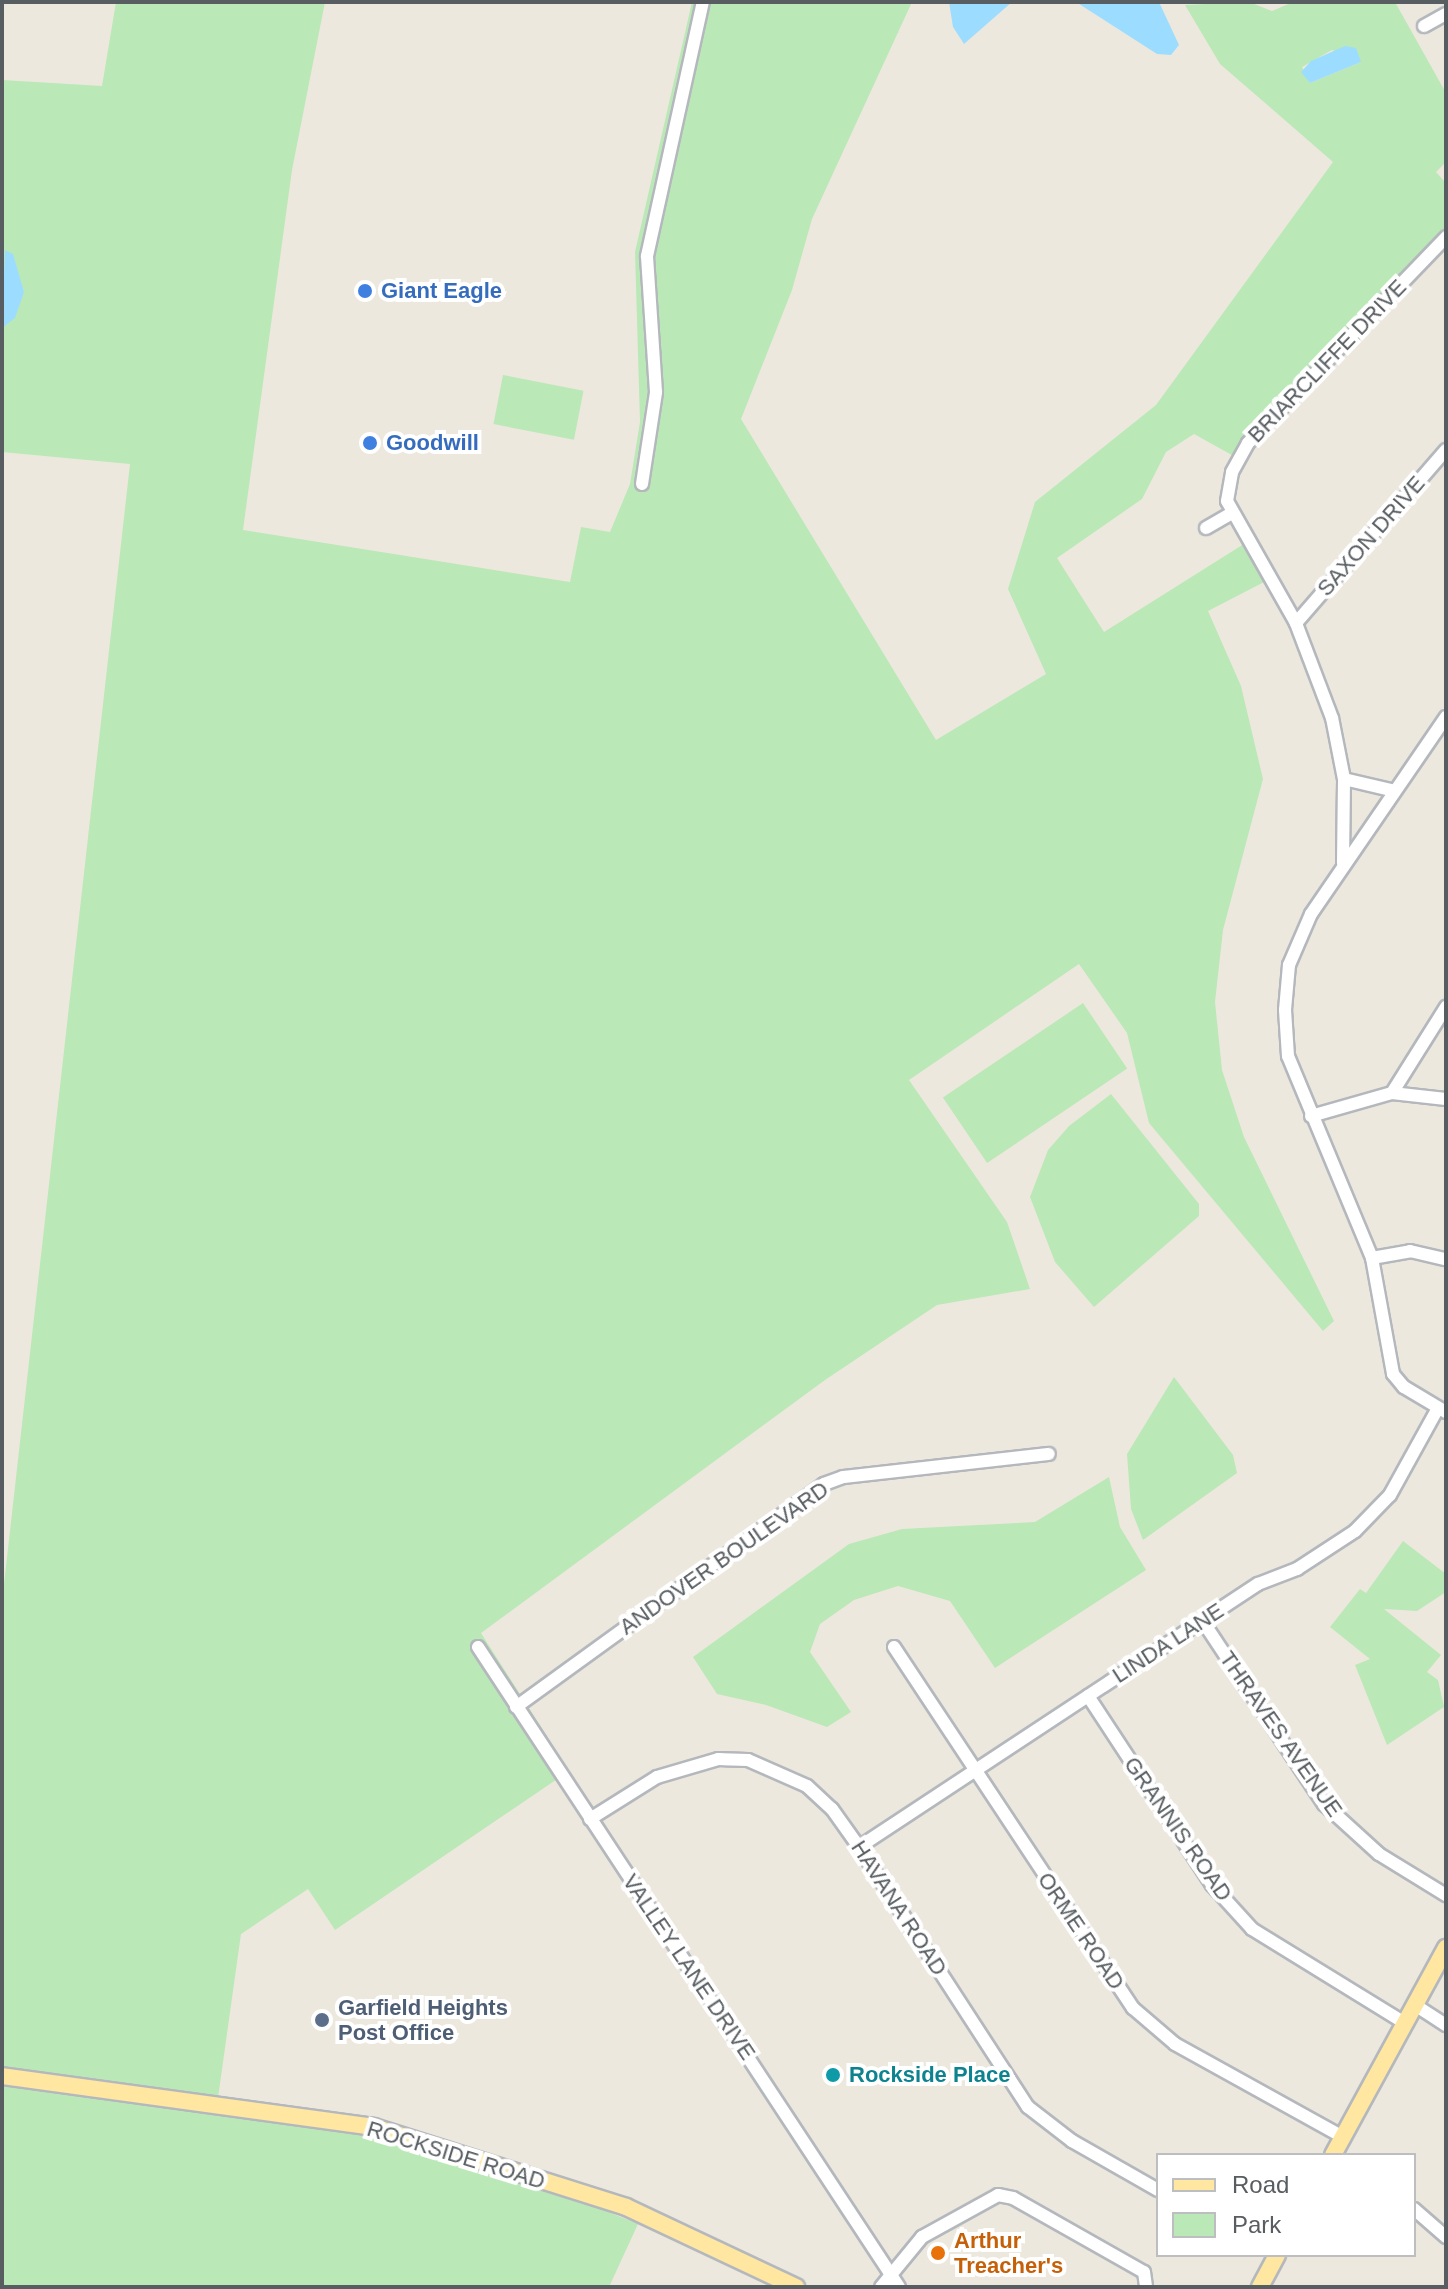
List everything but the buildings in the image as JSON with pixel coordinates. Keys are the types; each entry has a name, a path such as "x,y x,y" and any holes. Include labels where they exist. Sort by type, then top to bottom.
{"main road":[{"path":"1334,2153 1446,1948"},
{"name":"ROCKSIDE ROAD","path":"2,2076 374,2127 626,2207 796,2287"},
{"path":"1264,2286 1276,2257"}],"street":[{"path":"642,484 656,392 647,256 703,2"},
{"path":"1424,26 1446,14"},
{"name":"BRIARCLIFFE DRIVE","path":"1232,513 1227,501 1232,472 1248,443 1446,237"},
{"name":"SAXON DRIVE","path":"1296,623 1446,450"},
{"path":"1206,528 1232,513 1296,623 1332,718 1344,779 1343,865"},
{"path":"1442,1410 1393,1374 1372,1258 1355,1208 1311,1116 1288,1056 1289,965 1311,914 1446,717"},
{"path":"1344,779 1395,791"},
{"path":"1392,1093 1446,1007"},
{"path":"1311,1116 1392,1093 1446,1099"},
{"path":"1372,1258 1410,1251 1446,1259"},
{"name":"LINDA LANE","path":"859,1847 1258,1584 1297,1569 1369,1520 1390,1495 1442,1410"},
{"name":"ANDOVER BOULEVARD","path":"516,1707 824,1484 843,1477 1049,1454"},
{"name":"THRAVES AVENUE","path":"1202,1620 1324,1804 1379,1854 1446,1895"},
{"name":"VALLEY LANE DRIVE","path":"478,1647 899,2287"},
{"name":"ORME ROAD","path":"894,1647 1133,2008 1175,2044 1343,2137"},
{"name":"GRANNIS ROAD","path":"1088,1696 1212,1885 1252,1929 1405,2023"},
{"name":"HAVANA ROAD","path":"590,1819 657,1777 690,1764 748,1760 807,1786 832,1809 859,1847 1028,2107 1072,2141 1156,2189"},
{"path":"1415,2005 1446,2025"},
{"path":"881,2287 922,2237 998,2195 1022,2203 1144,2272 1146,2287"},
{"path":"1416,2211 1446,2237"}],"green space":[{"path":"116,2 325,2 292,170 243,530 570,582 581,527 610,532 630,484 640,422 635,252 692,2 912,2 812,219 792,290 741,419 936,740 1046,674 1008,589 1035,502 1156,405 1333,162 1220,64 1185,5 1249,2 1272,11 1293,2 1395,2 1446,93 1446,162 1436,172 1446,183 1446,237 1239,459 1194,434 1166,452 1142,499 1057,558 1104,632 1247,542 1268,580 1208,611 1241,686 1263,779 1223,930 1215,1002 1222,1070 1244,1137 1334,1321 1323,1331 1149,1123 1127,1033 1079,964 909,1080 1007,1222 1030,1289 937,1305 825,1380 481,1633 569,1771 335,1930 308,1889 241,1934 217,2105 374,2127 485,2162 638,2224 609,2287 2,2287 2,1602 130,464 2,452 2,80 102,86","holes":["1332,50 1361,62 1310,83 1302,67"]},
{"path":"503,375 583,391 574,440 493,424"},
{"path":"1083,1003 1127,1068 987,1163 943,1098"},
{"path":"1111,1094 1199,1204 1199,1216 1094,1307 1055,1262 1030,1197 1048,1150 1069,1126"},
{"path":"1174,1377 1233,1455 1237,1473 1143,1540 1131,1509 1127,1454"},
{"path":"1109,1477 1120,1527 1146,1570 995,1668 950,1601 898,1586 854,1600 820,1624 810,1652 851,1712 827,1727 766,1705 717,1694 693,1657 849,1544 902,1529 1035,1522"},
{"path":"1403,1541 1446,1574 1446,1592 1417,1611 1384,1609 1441,1655 1427,1672 1438,1680 1444,1707 1387,1745 1355,1665 1370,1659 1330,1627 1360,1589 1366,1593"}],"water":[{"path":"949,2 1012,2 964,44 953,27"},
{"path":"1076,2 1159,2 1179,45 1171,55 1157,54"},
{"path":"1345,46 1356,48 1361,62 1310,83 1301,72 1311,61"},
{"path":"5,250 13,254 24,292 15,318 2,328"}],"place":[{"name":"Giant Eagle","path":"365,291"},
{"name":"Goodwill","path":"370,443"},
{"name":"Garfield Heights Post Office","path":"322,2020"},
{"name":"Rockside Place","path":"833,2075"},
{"name":"Arthur Treacher's","path":"938,2253"}]}
